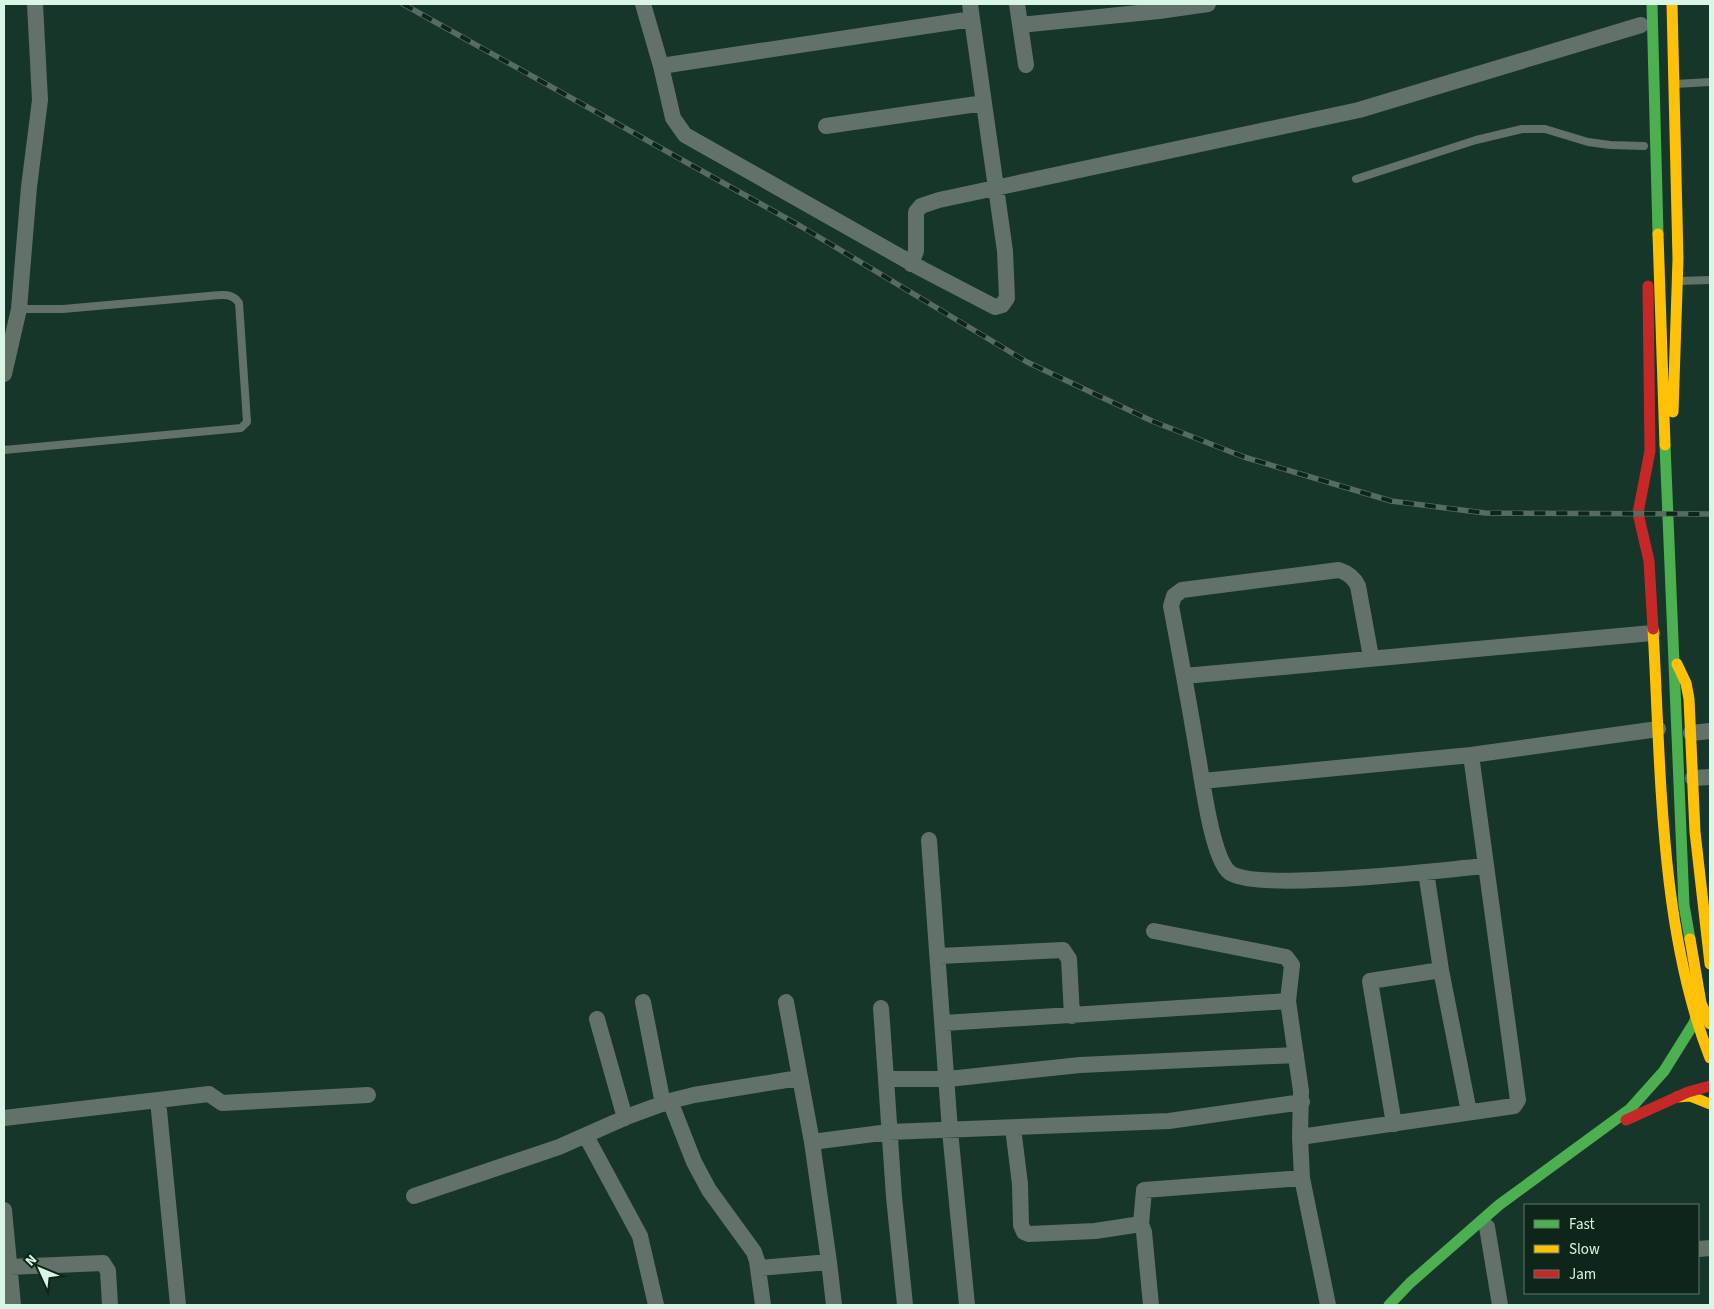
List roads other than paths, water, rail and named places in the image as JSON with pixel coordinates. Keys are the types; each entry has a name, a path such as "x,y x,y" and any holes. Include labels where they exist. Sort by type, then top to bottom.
{"street":[{"path":"4,374 19,309 29,187 40,100 35,4"},
{"path":"643,4 661,66 673,118 685,135 911,264 988,305 995,307 1002,305 1007,298 1006,251 995,190 971,11 661,66"},
{"path":"1017,4 1026,65"},
{"path":"1020,25 1159,11 1208,4"},
{"path":"1641,4 1644,141"},
{"path":"1652,4 1659,284 1684,905 1701,1003 1710,1024"},
{"path":"1650,451 1661,442 1673,415 1678,340 1679,281 1672,4"},
{"path":"911,264 916,251 916,212 921,206 939,200 995,190 1359,110 1641,25"},
{"path":"826,126 984,103"},
{"path":"1645,193 1650,451 1638,513 1649,561 1668,867 1679,950 1695,1020 1710,1058"},
{"path":"1371,658 1358,586 1350,575 1339,570 1182,590 1174,596 1171,606 1202,781 1220,858 1228,872 1243,879 1292,881 1486,866"},
{"path":"1184,676 1371,658 1653,635"},
{"path":"1653,635 1680,669 1690,699 1695,832 1710,964"},
{"path":"1202,781 1471,755 1658,729"},
{"path":"1691,733 1710,731"},
{"path":"1300,1138 1514,1106 1518,1100 1471,755"},
{"path":"1693,778 1710,777"},
{"path":"929,840 944,1023 950,1131 967,1305"},
{"path":"1426,872 1441,970 1469,1112"},
{"path":"1154,931 1286,957 1292,965 1288,1001 1302,1102 1300,1138 1302,1178 1328,1305"},
{"path":"939,956 1063,950 1068,959 1072,1016"},
{"path":"1394,1124 1370,981 1441,970"},
{"path":"944,1023 1288,1001"},
{"path":"643,1002 666,1103 709,1190 754,1252 763,1305"},
{"path":"786,1002 798,1078 812,1142 834,1305"},
{"path":"1389,1305 1410,1283 1498,1205 1630,1109 1664,1071 1694,1022 1701,1003"},
{"path":"881,1008 889,1132 905,1305"},
{"path":"596,1019 625,1118"},
{"path":"886,1079 948,1079 1080,1065 1296,1054"},
{"path":"1376,1305 1492,1202 1591,1124 1682,1064"},
{"path":"414,1196 517,1162 666,1103 694,1095 798,1078"},
{"path":"1405,1305 1487,1227 1590,1143 1626,1120 1688,1092 1710,1086"},
{"path":"4,1118 209,1094 222,1103 368,1095"},
{"path":"1630,1109 1680,1096 1690,1096 1710,1104"},
{"path":"158,1100 178,1305"},
{"path":"812,1142 889,1132 1169,1121 1302,1102"},
{"path":"1013,1128 1020,1184 1020,1225 1024,1232 1029,1234 1077,1233 1141,1224"},
{"path":"586,1136 640,1236 656,1305"},
{"path":"1151,1305 1144,1232 1141,1224 1144,1190 1302,1178"},
{"path":"4,1210 13,1305"},
{"path":"1487,1227 1500,1305"},
{"path":"758,1268 828,1262"},
{"path":"9,1267 103,1263 108,1271 110,1305"}],"lane":[{"path":"1673,84 1710,82"},
{"path":"1356,179 1476,140 1522,129 1545,129 1603,144 1644,141"},
{"path":"1679,281 1710,280"},
{"path":"4,450 241,428 247,422 239,303 235,297 230,295 209,296 63,309 19,309"}],"railway":[{"path":"403,4 802,227 1027,362 1152,421 1244,457 1391,501 1485,513 1710,514"}]}
